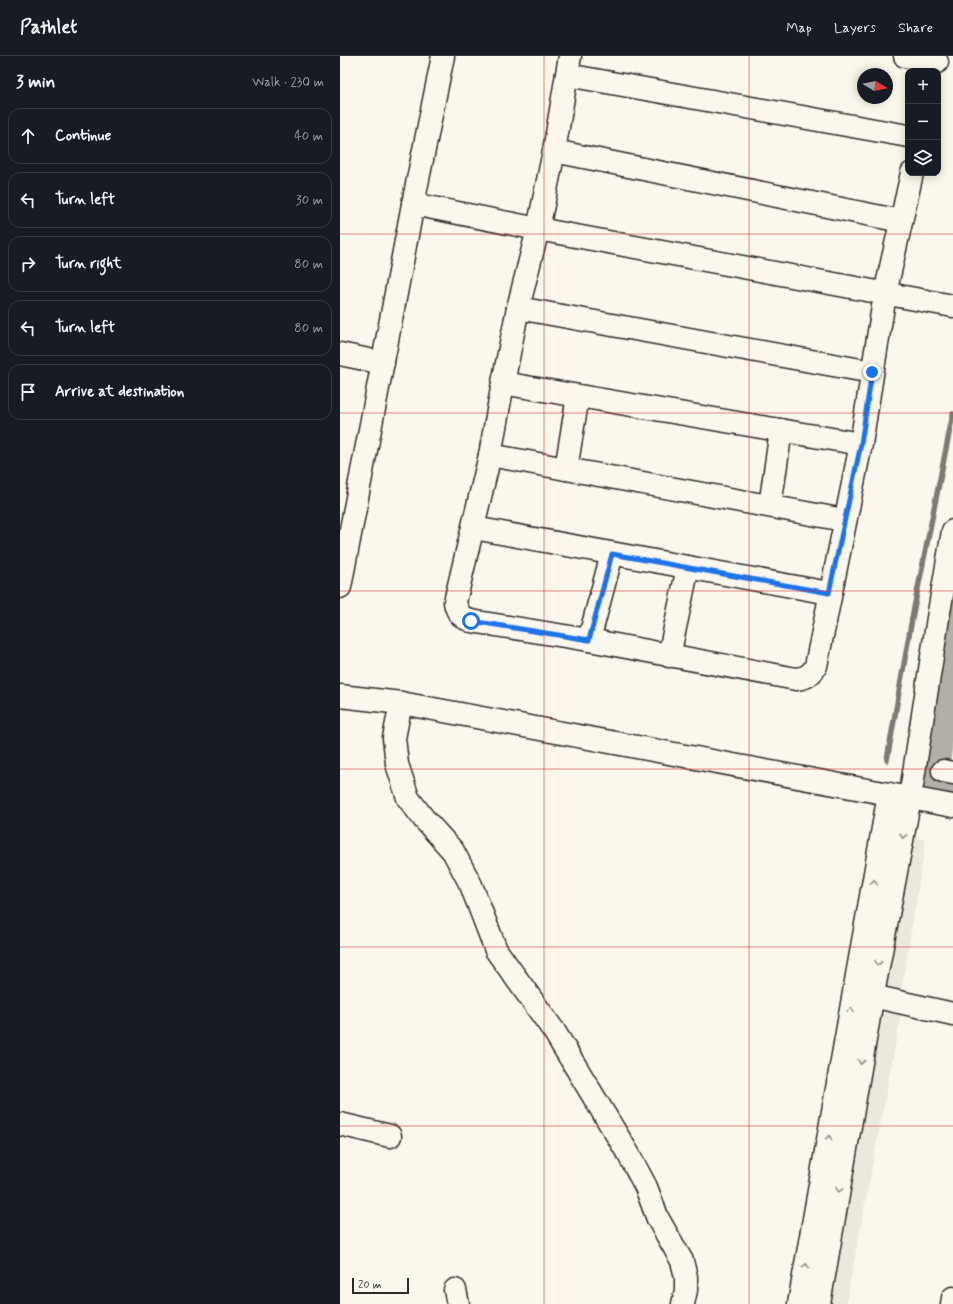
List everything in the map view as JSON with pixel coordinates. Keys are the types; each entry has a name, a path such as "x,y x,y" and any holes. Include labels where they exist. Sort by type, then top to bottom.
{"street":[{"path":"340,587 413,204 443,56"},
{"path":"905,56 936,63"},
{"path":"905,135 569,65 554,151 538,229 518,308 490,455 474,528 455,602 456,609 459,614 471,621 589,640 796,679 808,676 816,666 829,593 861,444 885,294 911,176"},
{"path":"554,151 901,221"},
{"path":"413,204 538,229 953,306"},
{"path":"518,308 872,372"},
{"path":"340,354 383,363"},
{"path":"503,383 861,444"},
{"path":"566,469 578,396"},
{"path":"770,506 781,430"},
{"path":"490,455 844,520"},
{"path":"474,528 829,593"},
{"path":"799,1304 900,796 938,618 953,531"},
{"path":"589,640 612,554"},
{"path":"669,656 688,567"},
{"path":"340,696 401,703 953,806"},
{"path":"401,703 394,738 397,764 408,798 424,819 453,851 471,885 496,950 554,1031 632,1161 646,1188 658,1219 682,1261 686,1277 686,1290 683,1304"},
{"path":"819,1304 872,996 900,796"},
{"path":"872,996 953,1014"},
{"path":"340,1124 390,1136"},
{"path":"952,1304 953,1298"}],"shaded area":[{"path":"906,834 926,840 900,999 878,994"},
{"path":"875,1011 901,1015 846,1304 823,1304"}],"waterway":[{"path":"887,760 913,613 953,414"},
{"path":"953,605 930,789 953,795"}],"route":[{"path":"471,621 589,640 612,554 829,593 861,444 872,372"}]}
